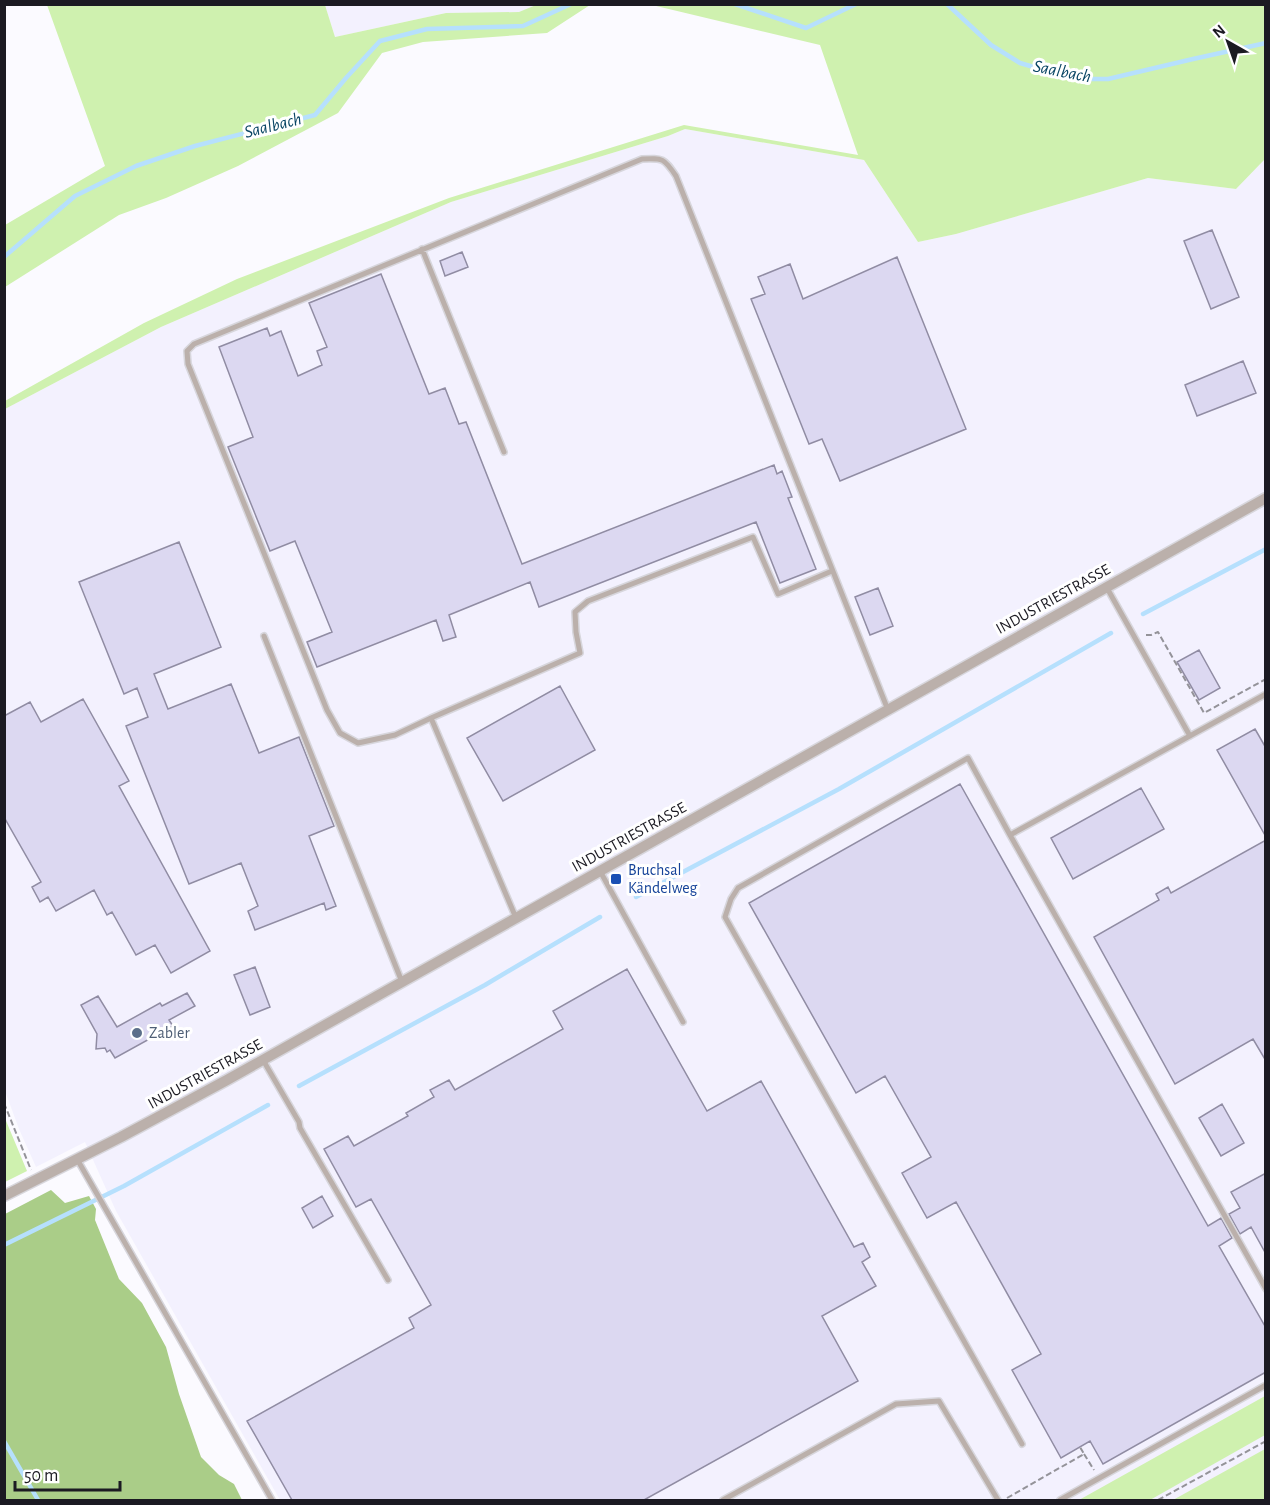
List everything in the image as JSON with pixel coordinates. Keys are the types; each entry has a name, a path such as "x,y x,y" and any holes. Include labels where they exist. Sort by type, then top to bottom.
{"street":[{"name":"INDUSTRIESTRASSE","path":"4,1196 121,1137 263,1060 1266,498"}],"lane":[{"path":"832,571 778,594 753,537 588,601 575,612 580,653 395,735 357,743 340,733 327,710 188,364 187,351 194,344 642,159 658,159 668,164 676,176 888,710"},
{"path":"422,249 504,452"},
{"path":"1106,586 1190,736"},
{"path":"264,636 402,982"},
{"path":"1010,835 1266,694"},
{"path":"430,718 516,918"},
{"path":"1022,1444 725,916 738,888 968,758 1266,1289"},
{"path":"600,871 682,1022"},
{"path":"263,1060 388,1280"},
{"path":"77,1159 272,1500"},
{"path":"1060,1500 1266,1385"},
{"path":"723,1500 896,1404 939,1401 1000,1500"}],"path":[{"path":"1135,639 1144,634 1151,635 1158,632 1204,713 1266,679"},
{"path":"4,1103 35,1180"},
{"path":"1158,1500 1266,1441"},
{"path":"1080,1447 1099,1479"},
{"path":"1000,1500 1084,1454"}],"shaded area":[{"path":"325,5 536,5 520,12 446,13 335,37"},
{"path":"685,129 864,160 918,242 956,234 1148,178 1236,189 1265,159 1265,1500 280,1500 116,1211 85,1142 36,1167 19,1129 5,1091 5,409 161,327 451,202"}],"green space":[{"path":"47,5 325,5 335,37 446,13 519,12 536,5 590,5 547,33 423,42 382,53 338,113 238,166 166,198 119,215 5,287 5,225 105,166"},
{"path":"652,5 1265,5 1265,159 1236,189 1148,178 956,234 918,242 864,160 685,129 451,202 161,327 5,409 5,401 144,323 237,279 449,198 684,125 858,155 820,45"},
{"path":"4,1116 27,1171 5,1182 4,1182"},
{"path":"51,1190 65,1203 89,1196 96,1209 95,1220 119,1279 142,1303 166,1347 179,1394 201,1457 219,1475 234,1484 242,1500 5,1500 5,1214"},
{"path":"1265,1396 1265,1435 1150,1500 1079,1500"},
{"path":"1265,1449 1265,1500 1173,1500"}],"building":[{"path":"1212,230 1239,297 1211,309 1184,241"},
{"path":"462,252 468,267 445,276 440,261"},
{"path":"897,257 966,429 840,481 822,439 809,444 751,299 765,294 758,277 790,264 803,299"},
{"path":"381,274 429,394 445,388 459,424 466,422 522,564 774,465 777,474 782,471 792,497 788,498 816,569 780,583 756,522 539,607 530,582 449,615 456,637 443,641 436,620 317,667 307,642 332,632 295,541 270,551 228,447 253,437 219,347 267,328 270,336 281,331 298,376 322,365 317,351 327,347 309,303"},
{"path":"1243,361 1256,393 1197,416 1185,385"},
{"path":"179,542 221,647 154,674 168,709 231,684 259,753 299,737 334,826 309,836 336,906 326,910 324,903 255,930 248,911 258,906 241,863 189,884 126,726 148,717 137,688 124,694 79,582"},
{"path":"878,588 893,626 870,635 855,597"},
{"path":"1199,650 1220,688 1199,700 1177,662"},
{"path":"560,686 595,750 503,801 467,738"},
{"path":"83,699 129,781 119,786 210,951 171,973 155,945 136,955 112,912 107,915 94,890 56,911 48,897 40,902 32,887 41,882 4,817 4,716 30,702 41,722"},
{"path":"1255,729 1266,748 1266,837 1217,750"},
{"path":"960,784 1208,1226 1221,1218 1232,1238 1219,1246 1266,1328 1266,1372 1103,1464 1090,1441 1061,1458 1012,1370 1041,1354 956,1202 927,1218 902,1173 931,1157 885,1076 856,1093 749,903"},
{"path":"1141,788 1164,829 1073,879 1051,838"},
{"path":"1266,840 1266,1061 1253,1039 1175,1084 1094,937 1159,900 1156,894 1168,887 1171,893"},
{"path":"255,967 270,1007 250,1015 234,975"},
{"path":"627,969 707,1111 761,1081 854,1247 863,1243 870,1257 862,1262 876,1286 822,1316 858,1381 644,1500 292,1500 247,1421 414,1328 409,1318 431,1305 371,1199 356,1207 324,1149 348,1136 354,1146 408,1116 406,1113 434,1097 430,1090 449,1080 455,1090 563,1029 553,1011"},
{"path":"187,993 195,1006 169,1020 173,1026 115,1058 110,1050 107,1052 105,1048 96,1049 97,1034 81,1005 98,996 117,1027 160,1003 162,1006"},
{"path":"1222,1104 1244,1143 1221,1156 1199,1118"},
{"path":"1266,1173 1266,1254 1251,1227 1240,1234 1229,1214 1240,1208 1231,1192"},
{"path":"322,1196 333,1216 313,1228 302,1208"}],"waterway":[{"name":"Saalbach","path":"4,257 75,196 136,166 195,146 315,115 380,41 427,29 523,26 571,4"},
{"name":"Saalbach","path":"735,4 806,28 856,4"},
{"name":"Saalbach","path":"947,4 991,45 1020,63 1081,79 1108,79 1266,43"},
{"path":"1143,614 1266,549"},
{"path":"636,897 839,789 1111,633"},
{"path":"299,1086 485,985 600,917"},
{"path":"4,1245 124,1186 268,1105"},
{"path":"4,1441 38,1500"}],"place":[{"name":"Bruchsal Kändelweg","path":"616,879"},
{"name":"Zabler","path":"137,1033"}]}
